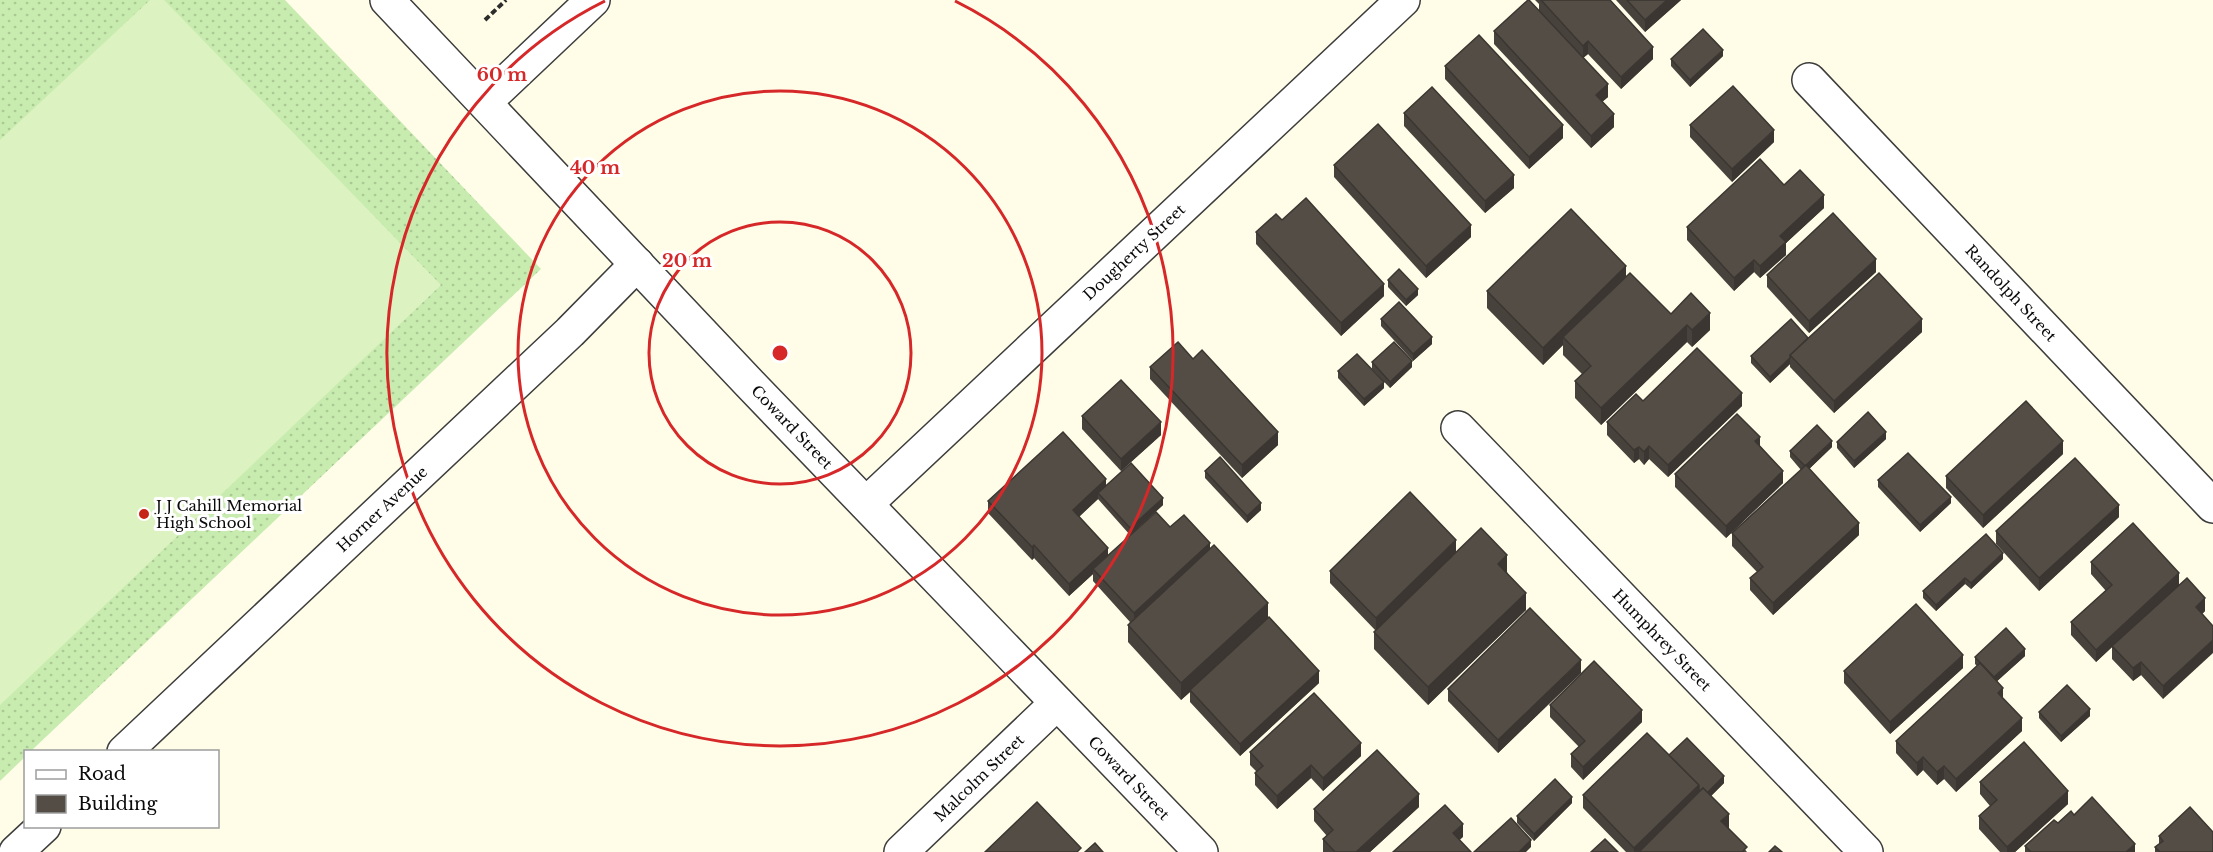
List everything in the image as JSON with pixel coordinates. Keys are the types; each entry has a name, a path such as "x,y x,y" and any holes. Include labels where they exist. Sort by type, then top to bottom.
{"street":[{"name":"Coward Street","path":"387,0 866,504 1201,852"},
{"path":"485,102 593,0"},
{"name":"Dougherty Street","path":"866,504 1403,0"},
{"name":"Randolph Street","path":"1809,80 2213,506"},
{"name":"Horner Avenue","path":"126,750 570,332 637,264"},
{"name":"Humphrey Street","path":"1458,428 1866,852"},
{"name":"Malcolm Street","path":"900,852 1057,703"},
{"path":"16,852 42,828"}],"path":[{"path":"485,20 506,0"}],"green space":[{"name":"J J Cahill Memorial High School","path":"0,0 285,0 541,269 32,750 24,750 24,758 0,781"},
{"name":"J J Cahill Memorial High School","path":"150,0 164,0 441,285 0,705 0,140"}],"building":[{"path":"1528,0 1608,84 1596,95 1614,114 1591,136 1494,31"},
{"path":"1541,0 1610,0 1653,47 1621,77 1588,41 1583,46"},
{"path":"1627,0 1667,0 1645,20"},
{"path":"1703,29 1723,50 1690,80 1671,59"},
{"path":"1479,35 1563,125 1529,157 1445,66"},
{"path":"1733,86 1774,130 1732,169 1690,125"},
{"path":"1432,87 1514,175 1485,201 1404,113"},
{"path":"1378,124 1471,225 1426,266 1334,165"},
{"path":"1760,159 1784,185 1800,170 1824,195 1780,236 1786,242 1760,266 1754,260 1734,278 1687,227"},
{"path":"1306,198 1384,284 1341,323 1256,232 1276,214 1282,220"},
{"path":"1571,209 1626,266 1543,348 1487,291"},
{"path":"1833,213 1876,259 1809,321 1767,275"},
{"path":"1399,269 1418,289 1406,300 1388,280"},
{"path":"1630,273 1671,314 1691,293 1710,313 1692,330 1687,325 1601,408 1575,381 1591,366 1563,337"},
{"path":"1879,273 1922,319 1834,401 1790,355"},
{"path":"1399,302 1432,337 1413,354 1381,319"},
{"path":"1791,319 1808,338 1770,377 1751,356"},
{"path":"1178,342 1193,359 1202,350 1278,432 1242,465 1150,367"},
{"path":"1394,342 1412,361 1390,382 1372,362"},
{"path":"1697,348 1742,393 1668,465 1649,446 1644,452 1639,447 1634,450 1607,422 1636,394 1643,401"},
{"path":"1357,354 1384,382 1364,399 1338,371"},
{"path":"1121,380 1161,422 1121,459 1082,416"},
{"path":"2026,401 2063,441 1983,515 1946,476"},
{"path":"1868,412 1886,432 1854,461 1837,442"},
{"path":"1737,414 1760,437 1755,441 1783,471 1726,526 1675,474"},
{"path":"1817,425 1832,441 1805,466 1790,451"},
{"path":"1063,432 1106,479 1073,510 1108,548 1069,584 1034,545 1032,547 988,501"},
{"path":"1908,453 1951,497 1920,525 1878,480"},
{"path":"1220,457 1261,503 1247,516 1205,471"},
{"path":"2075,458 2119,505 2039,578 1996,531"},
{"path":"1131,463 1163,498 1130,528 1098,493"},
{"path":"1806,465 1859,523 1773,603 1750,578 1763,567 1732,533"},
{"path":"1410,492 1456,540 1376,618 1330,571"},
{"path":"1156,512 1170,527 1184,515 1210,543 1134,613 1093,569"},
{"path":"2133,523 2179,573 2096,650 2071,622 2112,585 2091,562"},
{"path":"1481,528 1507,555 1498,564 1526,593 1428,687 1374,632"},
{"path":"1986,534 2003,553 1971,583 1965,578 1936,605 1923,591"},
{"path":"1214,545 1268,603 1181,683 1128,625"},
{"path":"2187,578 2205,598 2196,607 2213,626 2213,640 2163,686 2141,662 2133,668 2112,646"},
{"path":"1916,604 1963,655 1890,722 1844,671"},
{"path":"1530,608 1581,660 1498,740 1448,689"},
{"path":"1269,617 1319,671 1240,744 1190,690"},
{"path":"2006,628 2025,649 1994,677 1975,657"},
{"path":"1594,661 1642,710 1583,767 1571,754 1585,741 1550,705"},
{"path":"1980,663 2003,688 1998,693 2022,718 1956,779 1944,766 1937,772 1923,757 1917,763 1896,741"},
{"path":"2067,685 2090,709 2061,736 2039,712"},
{"path":"1314,693 1361,743 1323,778 1311,765 1277,796 1255,773 1263,766 1250,752"},
{"path":"1647,733 1699,785 1634,848 1583,795"},
{"path":"1687,738 1724,776 1707,793 1703,788 1699,792 1699,785 1669,755"},
{"path":"2024,742 2068,791 2007,847 1979,816 1997,800 1980,782"},
{"path":"1377,750 1419,794 1356,852 1335,852 1323,839 1333,830 1314,809"},
{"path":"1555,779 1572,797 1534,834 1517,816"},
{"path":"1703,788 1729,814 1721,821 1747,847 1742,852 1639,852"},
{"path":"2092,797 2135,844 2126,852 2031,852 2025,846 2054,820 2058,823 2071,811 2074,815"},
{"path":"1037,802 1081,848 1077,852 985,852"},
{"path":"1445,805 1463,824 1453,833 1471,852 1393,852"},
{"path":"2190,807 2213,832 2213,852 2160,852 2155,847 2163,841 2159,836"},
{"path":"1511,818 1531,840 1519,852 1474,852"},
{"path":"1605,839 1618,852 1591,852"},
{"path":"1095,843 1103,852 1085,852"},
{"path":"1775,846 1782,852 1769,852"}],"place":[{"name":"J J Cahill Memorial High School","path":"144,514"}]}
